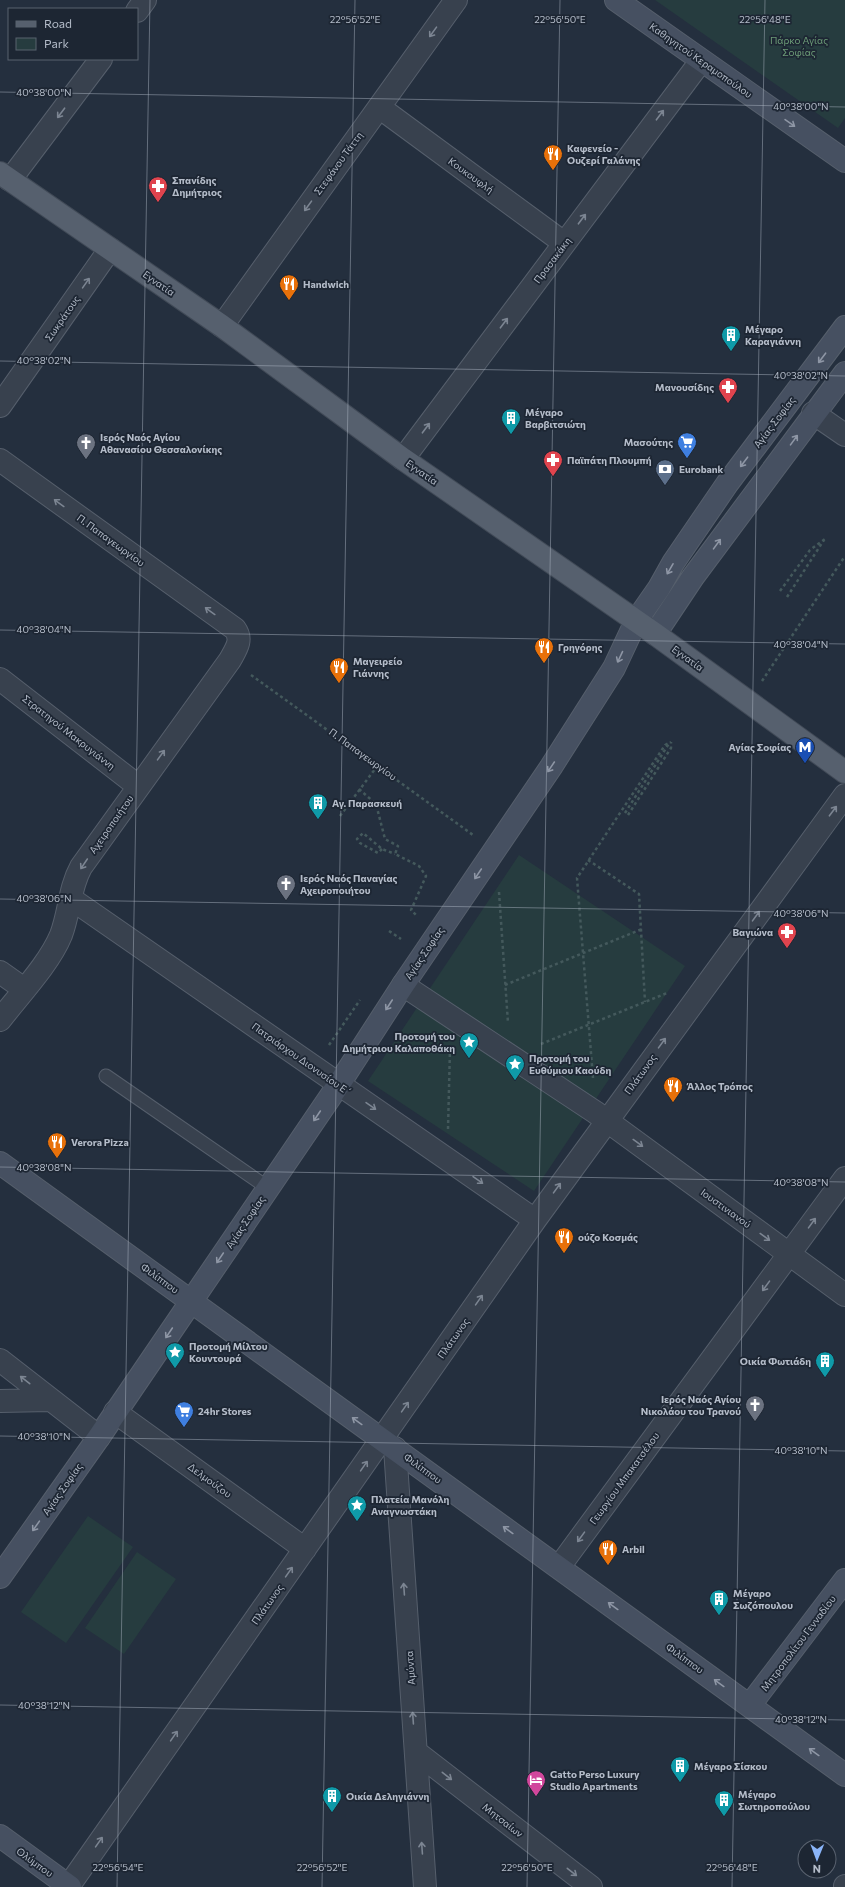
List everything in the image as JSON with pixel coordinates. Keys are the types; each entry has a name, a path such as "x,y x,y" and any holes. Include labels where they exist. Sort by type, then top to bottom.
{"main road":[{"name":"Καθηγητού Κεραμοπούλου","path":"616,0 845,161"},
{"name":"Εγνατία","path":"5,176 222,326 403,459 655,634 845,772"},
{"name":"Αγίας Σοφίας","path":"0,1577 98,1437 339,1084 402,984 551,767 610,675 636,621 659,588 673,563 727,484 845,326"},
{"path":"655,634 693,577 813,413 845,373"},
{"name":"Φιλίππου","path":"0,1163 845,1775"},
{"name":"Μητροπολίτου Γενναδίου","path":"750,1705 845,1580"},
{"name":"Ολύμπου","path":"0,1836 69,1887"}],"street":[{"path":"138,10 145,0"},
{"name":"Στεφάνου Τάττη","path":"222,326 456,0"},
{"path":"5,176 100,60"},
{"name":"Πρασακάκη","path":"403,459 701,61"},
{"name":"Κουκουφλή","path":"379,107 564,243"},
{"name":"Σωκράτους","path":"0,406 110,249"},
{"path":"813,413 845,435"},
{"name":"Π. Παπαγεωργίου","path":"0,460 235,629 239,637"},
{"name":"Αχειροποιήτου","path":"0,1020 49,957 58,940 69,911 70,898 74,882 81,867 230,660 237,648 239,637"},
{"name":"Στρατηγού Μακρυγιάννη","path":"0,679 138,786"},
{"name":"Πλάτωνος","path":"69,1887 305,1549 389,1444 601,1116 709,979 845,795"},
{"name":"Πατριάρχου Διονυσίου Ε΄","path":"70,898 535,1220"},
{"path":"0,972 24,988"},
{"name":"Ιουστινιανού","path":"402,984 449,1017 601,1116 845,1295"},
{"name":"Γεωργίου Μπακατσέλου","path":"559,1567 845,1178"},
{"path":"0,1360 98,1437"},
{"path":"0,1401 50,1400"},
{"name":"Δελμούζου","path":"115,1412 305,1549"},
{"name":"Αμύντα","path":"389,1444 416,1752 425,1887"},
{"name":"Μητσαίων","path":"416,1752 591,1887"}],"lane":[{"path":"106,1076 268,1188"}],"path":[{"path":"780,591 810,550 825,539 816,556 787,597"},
{"path":"748,702 845,556"},
{"name":"Π. Παπαγεωργίου","path":"230,660 378,765 494,850"},
{"path":"625,813 671,742"},
{"path":"628,815 671,748 671,742"},
{"path":"601,1116 588,1026 577,878 665,745 671,742"},
{"path":"340,816 378,765"},
{"path":"360,789 376,804 385,839 398,846 395,854"},
{"path":"382,849 378,853 360,843 358,839 363,833 382,849 419,866 426,876 411,910 417,916"},
{"path":"494,850 511,1056 645,1002 709,979"},
{"path":"588,860 639,894 645,1002"},
{"path":"505,985 583,955 642,929"},
{"path":"389,930 401,940"},
{"path":"338,1031 362,996"},
{"path":"447,1159 450,1054 449,1017"}],"green space":[{"name":"Πάρκο Αγίας Σοφίας","path":"655,0 845,0 845,118 838,128"},
{"path":"519,855 685,966 534,1191 368,1081"},
{"path":"88,1516 133,1547 66,1643 21,1612"},
{"path":"137,1552 176,1579 124,1654 85,1628"}],"place":[{"name":"Καφενείο - Ουζερί Γαλάνης","path":"553,171"},
{"name":"Σπανίδης Δημήτριος","path":"158,203"},
{"name":"Handwich","path":"289,301"},
{"name":"Μέγαρο Καραγιάννη","path":"731,352"},
{"name":"Μανουσίδης","path":"728,404"},
{"name":"Μέγαρο Βαρβιτσιώτη","path":"511,435"},
{"name":"Μασούτης","path":"687,459"},
{"name":"Ιερός Ναός Αγίου Αθανασίου Θεσσαλονίκης","path":"86,460"},
{"name":"Παϊπάτη Πλουμπή","path":"553,477"},
{"name":"Eurobank","path":"665,486"},
{"name":"Γρηγόρης","path":"544,664"},
{"name":"Μαγειρείο Γιάννης","path":"339,684"},
{"name":"Αγίας Σοφίας","path":"805,764"},
{"name":"Αγ. Παρασκευή","path":"318,820"},
{"name":"Ιερός Ναός Παναγίας Αχειροποιήτου","path":"286,901"},
{"name":"Βαγιώνα","path":"787,949"},
{"name":"Προτομή του Δημήτριου Καλαποθάκη","path":"469,1059"},
{"name":"Προτομή του Ευθύμιου Καούδη","path":"515,1081"},
{"name":"Άλλος Τρόπος","path":"673,1103"},
{"name":"Verora Pizza","path":"57,1159"},
{"name":"ούζο Κοσμάς","path":"564,1254"},
{"name":"Προτομή Μίλτου Κουντουρά","path":"175,1369"},
{"name":"Οικία Φωτιάδη","path":"825,1378"},
{"name":"Ιερός Ναός Αγίου Νικολάου του Τρανού","path":"755,1422"},
{"name":"24hr Stores","path":"184,1428"},
{"name":"Πλατεία Μανόλη Αναγνωστάκη","path":"357,1522"},
{"name":"Arbil","path":"608,1566"},
{"name":"Μέγαρο Σωζόπουλου","path":"719,1616"},
{"name":"Μέγαρο Σίσκου","path":"680,1783"},
{"name":"Gatto Perso Luxury Studio Apartments","path":"536,1797"},
{"name":"Οικία Δεληγιάννη","path":"332,1813"},
{"name":"Μέγαρο Σωτηροπούλου","path":"724,1817"}]}
